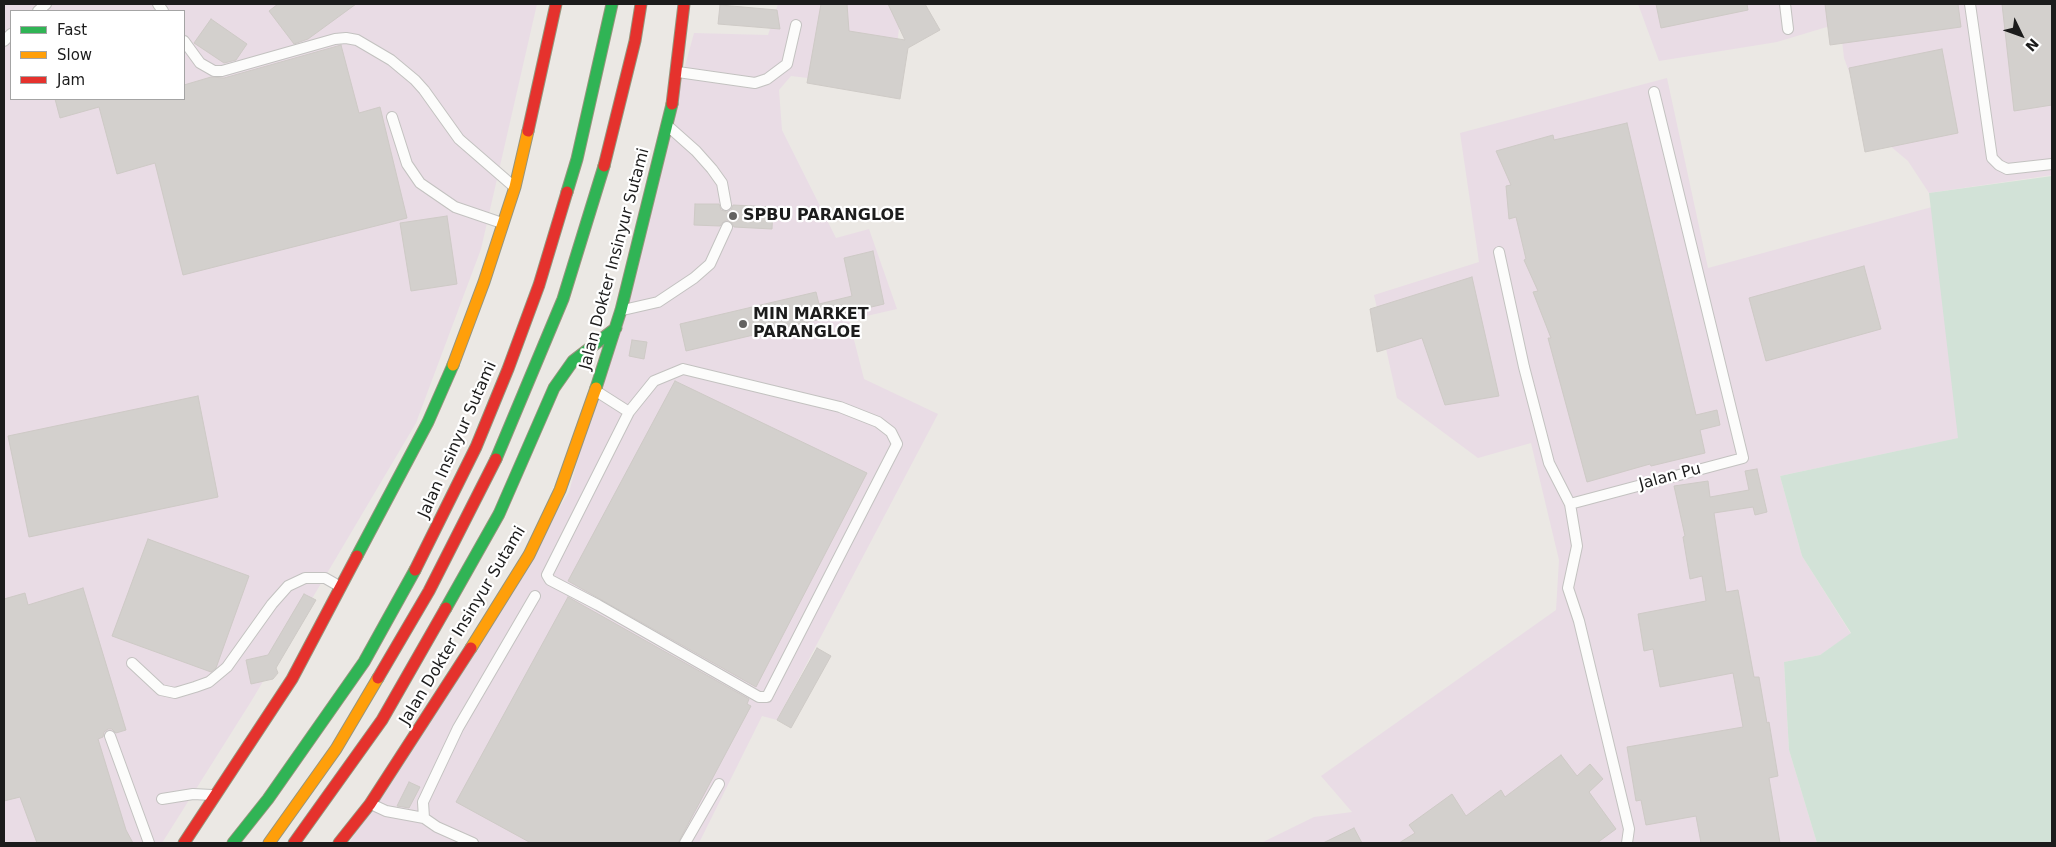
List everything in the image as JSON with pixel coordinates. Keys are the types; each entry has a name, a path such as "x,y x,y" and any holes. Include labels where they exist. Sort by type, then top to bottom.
{"main road":[{"path":"184,843 292,679 428,422 457,356 515,187 556,4"},
{"name":"Jalan Insinyur Sutami","path":"233,843 268,799 364,662 407,587 476,447 508,369 539,285 577,159 612,4"},
{"path":"269,843 336,749 429,591 496,459 563,299 600,178 635,42 641,4"},
{"name":"Jalan Dokter Insinyur Sutami","path":"339,843 370,804 529,555 560,490 596,391 616,328 668,126 678,72 684,4"},
{"path":"294,843 382,720 499,514 554,388 573,361 616,328"}],"lane":[{"path":"1785,4 1788,29"},
{"path":"1970,4 1992,158 1999,165 2007,169 2052,164"},
{"path":"678,72 754,82 767,79 787,64 796,24"},
{"path":"185,42 200,63 214,71 222,71 335,39 357,40 391,60 415,80 458,139 515,187"},
{"name":"Jalan Pu","path":"1570,504 1743,458 1654,92"},
{"path":"392,117 408,164 420,183 455,207 503,223"},
{"path":"668,126 696,151 712,169 722,183 726,205"},
{"path":"621,310 658,302 694,278 710,264 727,227"},
{"path":"1499,252 1524,367 1549,463 1570,504 1578,546 1568,588 1579,621 1629,829 1627,843"},
{"path":"683,369 840,407 878,422 891,432 897,444 767,697 760,697 598,605 550,580 547,575 629,412 654,381 683,369"},
{"path":"596,391 629,412"},
{"path":"132,664 161,690 175,694 195,688 209,682 227,667 272,604 288,586 305,578 325,578 340,586"},
{"path":"424,818 423,802 458,728 535,596"},
{"path":"110,736 149,843"},
{"path":"685,843 720,784"},
{"path":"162,799 193,794 215,795"},
{"path":"370,804 386,811 424,818 437,827 473,843"}],"shaded area":[{"path":"4,4 537,4 481,249 416,423 252,700 162,843 4,843"},
{"path":"778,4 892,4 900,20 892,88 791,76 779,90 782,130 836,238 869,229 897,309 849,320 864,379 938,414 777,720 762,716 699,843 349,843 569,492 694,33 768,35"},
{"path":"1638,4 2052,4 2052,175 1929,193 1908,161 1870,129 1844,58 1840,23 1777,42 1659,61"},
{"path":"1667,78 1708,268 1932,207 1959,438 1780,476 1802,556 1851,634 1820,655 1784,662 1789,750 1817,843 1261,843 1314,817 1352,812 1321,776 1556,610 1559,560 1531,443 1478,458 1397,398 1374,295 1479,262 1460,133"}],"green space":[{"path":"2052,176 2052,843 1817,843 1789,750 1784,662 1820,655 1851,633 1802,556 1780,476 1958,438 1929,193"}],"building":[{"path":"278,4 356,4 308,39 294,44 269,11"},
{"path":"821,4 847,4 849,31 905,40 888,4 925,4 940,30 908,48 900,99 807,83"},
{"path":"1656,4 1747,4 1748,10 1661,28"},
{"path":"1825,4 1958,4 1961,27 1830,45"},
{"path":"2002,4 2052,4 2052,105 2014,111"},
{"path":"720,5 777,10 780,29 718,24"},
{"path":"211,19 247,44 236,60 224,63 194,43"},
{"path":"341,45 359,113 380,107 407,218 183,275 155,163 117,174 99,107 60,118 55,100 185,100 185,85 211,77 224,78"},
{"path":"1942,49 1958,133 1865,152 1849,68"},
{"path":"1627,123 1696,415 1717,410 1720,425 1700,430 1705,453 1651,466 1650,464 1587,482 1548,338 1551,338 1533,292 1538,291 1524,260 1526,259 1516,217 1509,219 1506,186 1511,185 1496,151 1553,135 1554,140"},
{"name":"SPBU PARANGLOE","path":"695,204 719,204 721,210 727,212 731,210 733,205 773,207 772,229 734,227 727,220 720,226 694,225"},
{"path":"447,216 457,284 411,291 400,223"},
{"path":"873,251 884,304 686,351 680,324 816,292 819,304 852,296 844,258"},
{"path":"1864,266 1881,329 1766,361 1749,298"},
{"path":"1472,277 1499,396 1445,405 1422,338 1377,352 1370,309"},
{"path":"632,340 647,342 644,359 629,356"},
{"path":"675,381 867,473 756,687 568,581"},
{"path":"198,396 218,497 29,537 8,436"},
{"path":"1757,469 1767,512 1755,515 1753,507 1714,513 1726,592 1738,590 1754,677 1759,677 1767,723 1769,722 1778,776 1769,778 1780,843 1701,843 1696,816 1646,825 1641,800 1636,801 1627,747 1743,727 1733,673 1660,687 1653,649 1644,651 1638,614 1706,601 1702,576 1690,579 1683,537 1685,536 1674,486 1708,481 1710,497 1749,490 1745,471"},
{"path":"148,539 249,576 216,668 211,672 112,636"},
{"path":"83,588 126,730 116,733 112,729 108,729 104,732 103,737 98,739 126,830 133,843 37,843 20,797 4,801 4,599 25,593 28,605"},
{"path":"304,594 316,600 276,668 278,673 273,679 251,684 246,660 268,655"},
{"path":"568,597 749,699 747,704 751,706 678,843 531,843 456,802"},
{"path":"817,648 831,656 791,728 777,720"},
{"path":"1561,755 1577,776 1590,764 1603,779 1589,792 1616,829 1597,843 1399,843 1415,833 1409,825 1452,794 1466,816 1501,790 1505,797"},
{"path":"409,782 420,787 409,808 397,806"},
{"path":"1354,828 1362,843 1323,843"}],"traffic: fast":[{"path":"567,192 577,159 612,4"},
{"path":"596,388 621,310 672,104"},
{"path":"496,459 563,299 604,166"},
{"path":"446,608 499,514 554,388 573,361 616,328"},
{"path":"357,556 428,422 453,365"},
{"path":"233,843 268,799 364,662 415,570"}],"traffic: slow":[{"path":"453,365 484,282 515,187 528,131"},
{"path":"471,648 529,555 560,490 596,388"},
{"path":"269,843 336,749 378,678"}],"traffic: jam":[{"path":"528,131 556,4"},
{"path":"604,166 635,41 641,4"},
{"path":"672,104 684,4"},
{"path":"415,570 476,447 508,369 539,285 567,192"},
{"path":"378,678 429,591 496,459"},
{"path":"184,843 292,679 357,556"},
{"path":"294,843 382,720 446,608"},
{"path":"339,843 370,804 471,648"}],"place":[{"name":"SPBU PARANGLOE","path":"733,216"},
{"name":"MIN MARKET PARANGLOE","path":"743,324"}]}
